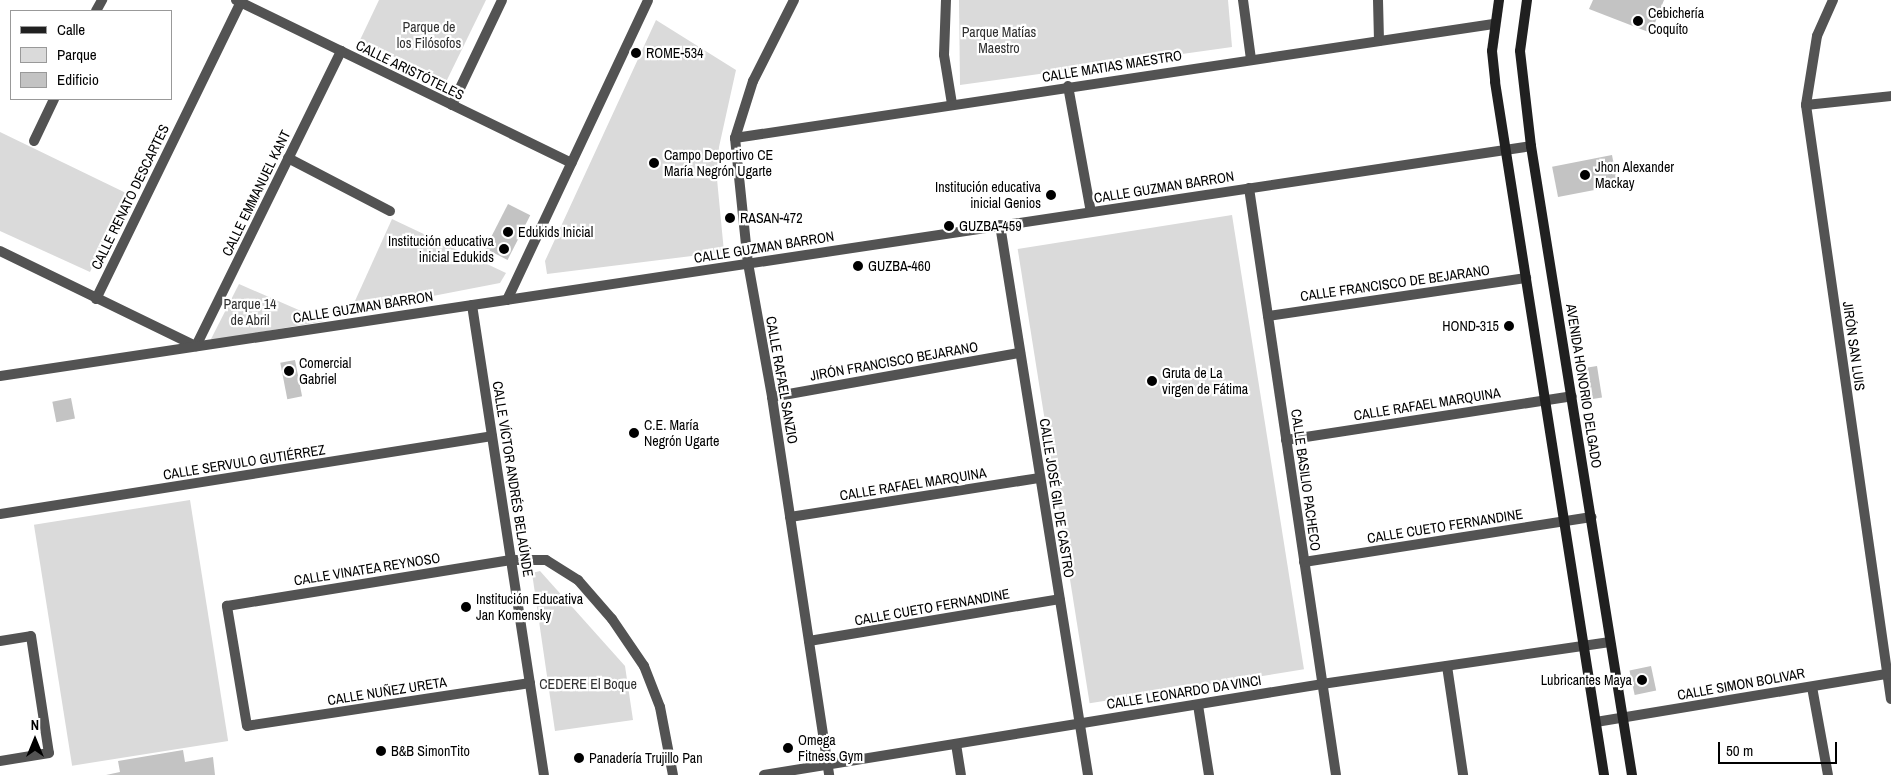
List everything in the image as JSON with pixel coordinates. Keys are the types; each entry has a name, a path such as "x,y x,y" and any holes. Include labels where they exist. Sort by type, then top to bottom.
{"street":[{"path":"452,105 502,0"},
{"path":"507,300 648,0"},
{"name":"CALLE RAFAEL SANZIO","path":"794,0 753,81 736,138 748,263 772,396 829,770"},
{"path":"946,0 944,55 952,104"},
{"path":"1243,0 1251,58"},
{"path":"1378,0 1379,41"},
{"path":"1499,0 1493,24 1493,59 1563,521 1604,775"},
{"name":"AVENIDA HONORIO DELGADO","path":"1527,0 1520,51 1531,146 1632,775"},
{"name":"JIRÓN SAN LUIS","path":"1833,0 1817,36 1806,105 1889,674 1891,699"},
{"name":"CALLE ARISTÓTELES","path":"240,1 572,164"},
{"name":"CALLE RENATO DESCARTES","path":"96,299 240,1"},
{"name":"CALLE MATIAS MAESTRO","path":"736,138 1251,58 1493,24"},
{"name":"CALLE EMMANUEL KANT","path":"196,346 341,51"},
{"path":"1068,86 1091,212"},
{"path":"1806,105 1891,96"},
{"path":"34,141 54,100"},
{"name":"CALLE GUZMAN BARRON","path":"0,376 1531,146"},
{"path":"288,158 390,211"},
{"name":"CALLE BASILIO PACHECO","path":"1249,188 1336,775"},
{"name":"CALLE JOSÉ GIL DE CASTRO","path":"1000,225 1088,775"},
{"path":"0,251 196,346"},
{"name":"CALLE FRANCISCO DE BEJARANO","path":"1268,316 1526,278"},
{"name":"CALLE VÍCTOR ANDRÉS BELAÚNDE","path":"472,305 544,775"},
{"name":"JIRÓN FRANCISCO BEJARANO","path":"772,396 1020,353"},
{"name":"CALLE RAFAEL MARQUINA","path":"1286,440 1572,396"},
{"name":"CALLE SERVULO GUTIÉRREZ","path":"0,514 492,436"},
{"name":"CALLE RAFAEL MARQUINA","path":"790,517 1040,478"},
{"name":"CALLE CUETO FERNANDINE","path":"1304,562 1591,517"},
{"name":"CALLE VINATEA REYNOSO","path":"247,726 227,606 511,560 534,558 558,566 578,580 612,618 644,666 660,707 673,775"},
{"name":"CALLE CUETO FERNANDINE","path":"809,641 1060,599"},
{"path":"0,641 31,636 50,753 0,761"},
{"name":"CALLE LEONARDO DA VINCI","path":"764,775 829,770 956,744 1080,722 1610,642"},
{"path":"1447,666 1463,775"},
{"name":"CALLE SIMON BOLIVAR","path":"1596,722 1889,674"},
{"name":"CALLE NUÑEZ URETA","path":"247,726 530,683"},
{"path":"1812,686 1828,775"},
{"path":"1198,705 1209,775"},
{"path":"956,744 961,775"}],"green space":[{"name":"Parque de los Filósofos","path":"379,0 486,0 446,82 360,40"},
{"name":"Parque Matías Maestro","path":"959,0 1228,0 1232,47 960,85"},
{"name":"Campo Deportivo CE María Negrón Ugarte","path":"656,20 736,70 719,147 717,179 724,252 547,274 545,261"},
{"path":"0,132 126,193 90,272 0,231"},
{"path":"1232,215 1304,669 1090,703 1018,249"},
{"path":"392,219 506,273 500,283 350,312"},
{"name":"Parque 14 de Abril","path":"239,284 324,321 210,341"},
{"path":"190,500 228,741 72,766 34,525"},
{"name":"CEDERE El Boque","path":"540,571 625,666 633,720 555,731 532,573"}],"building":[{"name":"Cebichería Coquíto","path":"1593,0 1664,0 1651,33 1589,9"},
{"name":"Jhon Alexander Mackay","path":"1612,155 1618,185 1558,197 1552,167"},
{"name":"Edukids Inicial","path":"508,204 530,215 508,260 485,249"},
{"path":"295,360 302,396 287,399 280,363"},
{"path":"1597,366 1602,398 1588,400 1583,368"},
{"path":"71,398 75,419 56,422 52,402"},
{"name":"Lubricantes Maya","path":"1651,666 1656,690 1635,695 1629,671"},
{"path":"183,750 185,762 213,757 215,775 106,775 120,772 118,761"}],"place":[{"name":"Cebichería Coquíto","path":"1638,21"},
{"name":"ROME-534","path":"636,53"},
{"name":"Campo Deportivo CE María Negrón Ugarte","path":"654,163"},
{"name":"Jhon Alexander Mackay","path":"1585,175"},
{"name":"Institución educativa inicial Genios","path":"1051,195"},
{"name":"RASAN-472","path":"730,218"},
{"name":"GUZBA-459","path":"949,226"},
{"name":"Edukids Inicial","path":"508,232"},
{"name":"Institución educativa inicial Edukids","path":"504,249"},
{"name":"GUZBA-460","path":"858,266"},
{"name":"HOND-315","path":"1509,326"},
{"name":"Comercial Gabriel","path":"289,371"},
{"name":"Gruta de La virgen de Fátima","path":"1152,381"},
{"name":"C.E. María Negrón Ugarte","path":"634,433"},
{"name":"Institución Educativa Jan Komensky","path":"466,607"},
{"name":"Lubricantes Maya","path":"1642,680"},
{"name":"Omega Fitness Gym","path":"788,748"},
{"name":"B&B SimonTito","path":"381,751"},
{"name":"Panadería Trujillo Pan","path":"579,758"}]}
